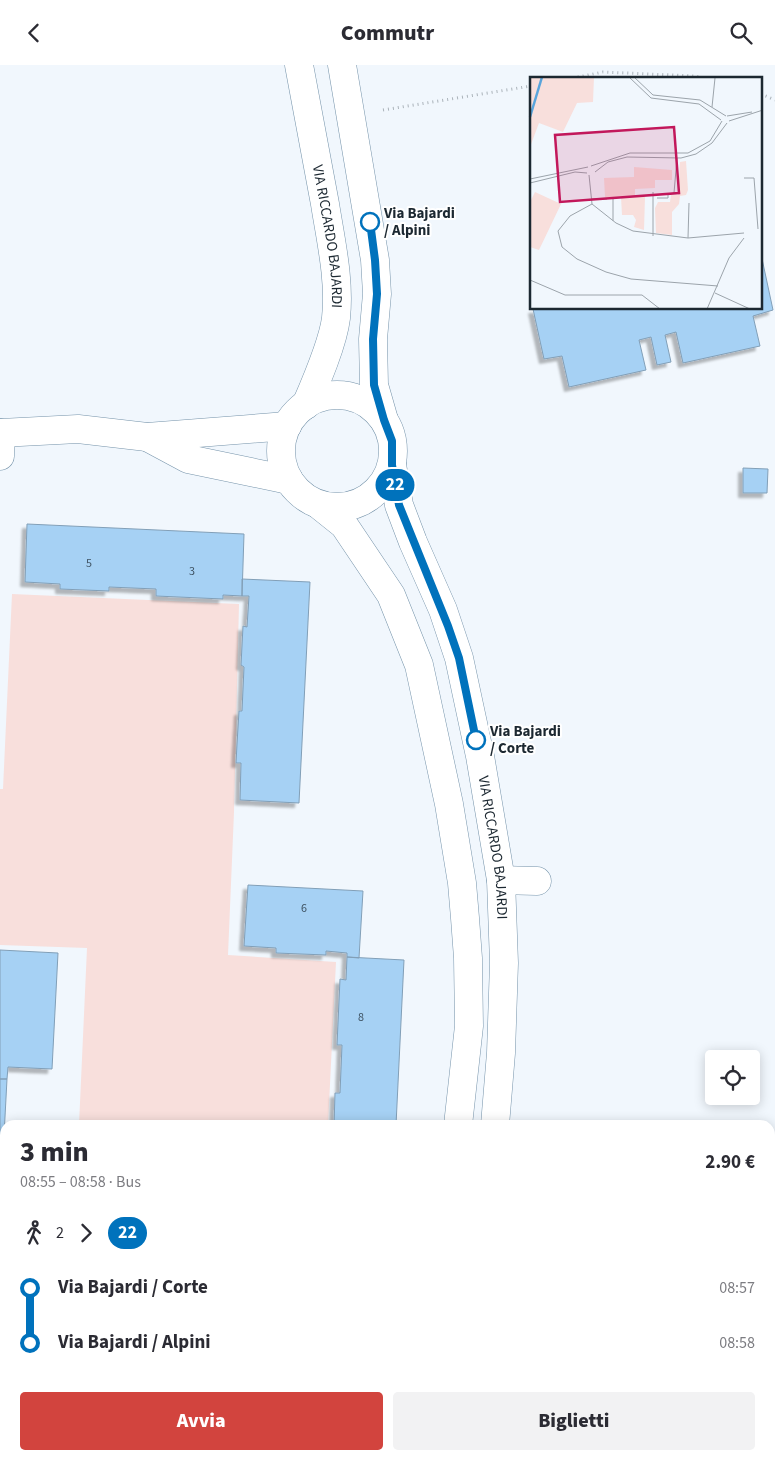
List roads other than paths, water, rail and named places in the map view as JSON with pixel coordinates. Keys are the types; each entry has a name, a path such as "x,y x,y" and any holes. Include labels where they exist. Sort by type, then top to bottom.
{"street":[{"name":"VIA RICCARDO BAJARDI","path":"300,65 336,269 337,301 336,321 315,385 306,405"},
{"name":"VIA RICCARDO BAJARDI","path":"342,65 375,260 377,294 373,339 374,385 392,441 392,465 399,505 412,542 443,610 459,658 480,756 501,880 504,963 501,1053 495,1120"},
{"name":"VIA RICCARDO BAJARDI","path":"384,420 374,409 362,401 348,396 333,395 319,398 295,414 287,426 282,439 281,454 289,479 297,490 344,525 391,595 419,665 449,804 462,883 468,958 469,1026 459,1120"},
{"path":"0,440 78,429 147,437 287,426"},
{"path":"147,437 188,459 289,479"},
{"name":"VIA RICCARDO BAJARDI","path":"319,505 334,507 350,506 364,501 377,491 386,479 392,465"},
{"path":"501,880 537,881"}],"place":[{"name":"Via Bajardi / Alpini","path":"370,222"},
{"name":"Via Bajardi / Corte","path":"476,740"}]}
